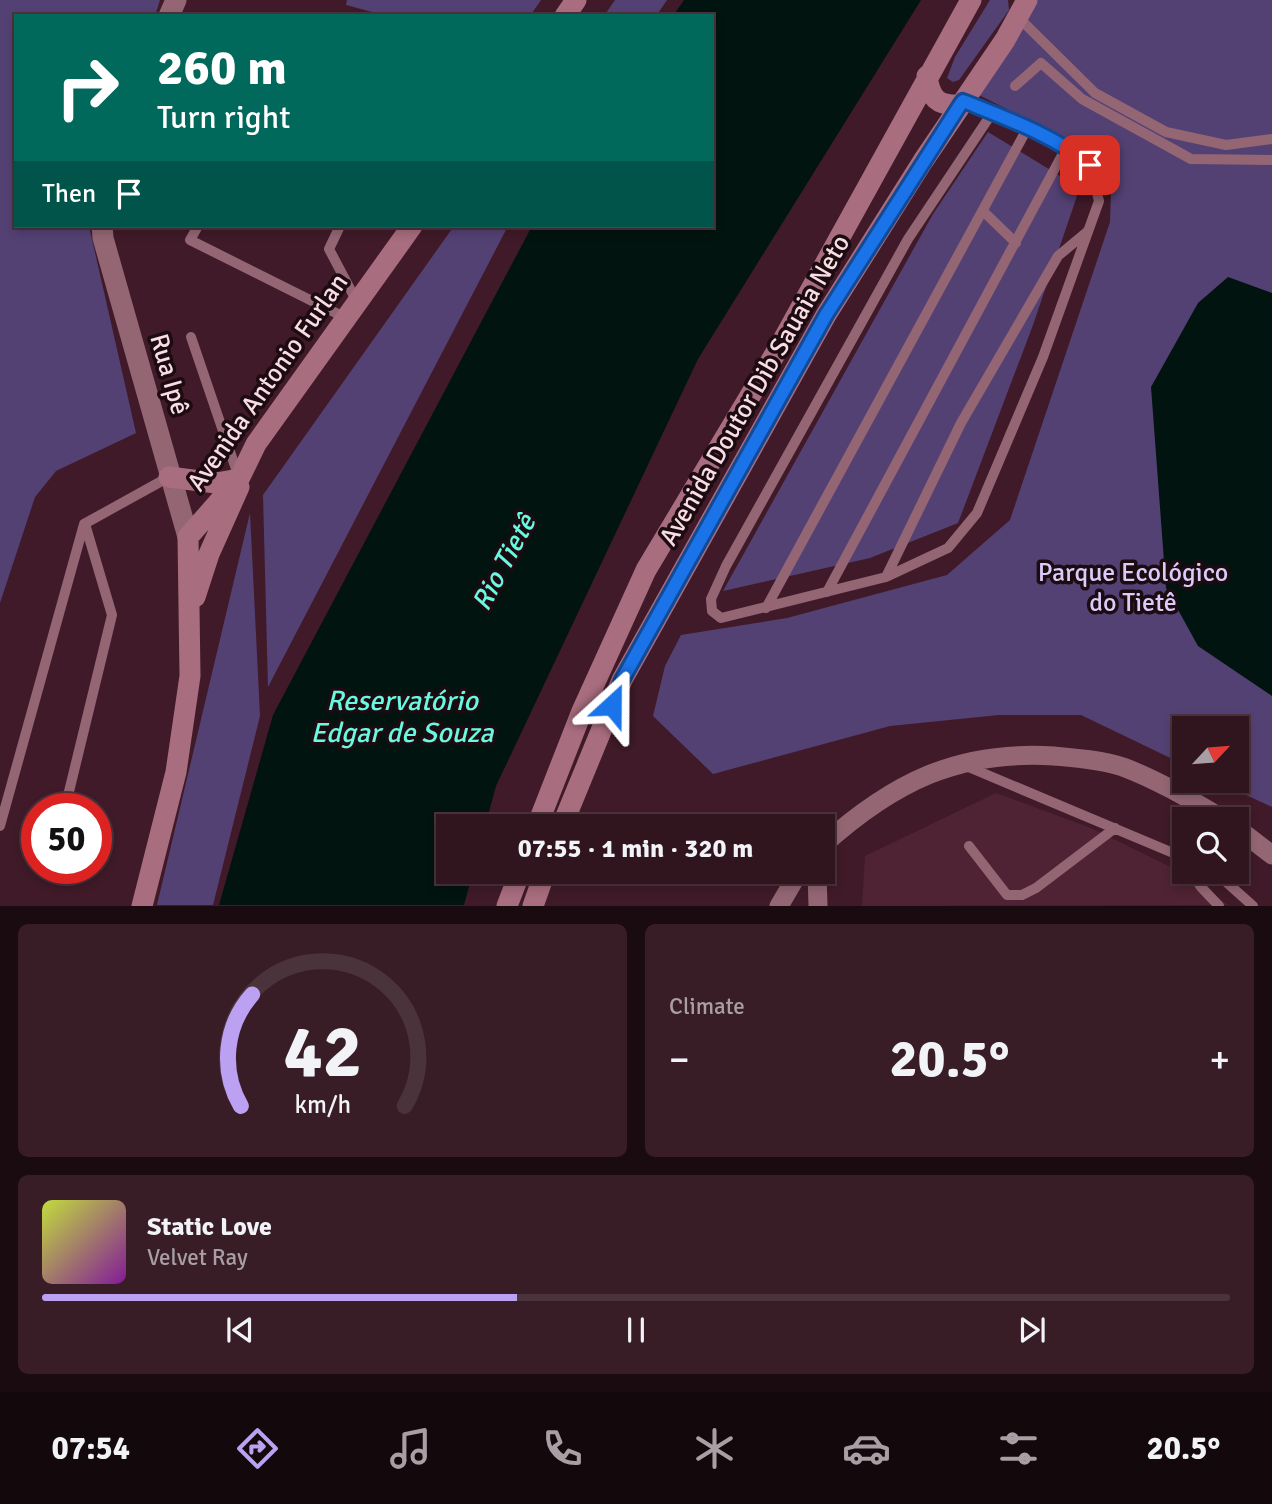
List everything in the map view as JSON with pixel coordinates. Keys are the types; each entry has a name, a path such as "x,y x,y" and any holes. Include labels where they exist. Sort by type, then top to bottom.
{"main road":[{"name":"Avenida Doutor Dib Sauaia Neto","path":"542,814 582,711 646,570 778,349 971,0"},
{"name":"Avenida Doutor Dib Sauaia Neto","path":"567,814 622,680 826,315 1020,7"},
{"path":"927,76 934,100 939,103 961,103"},
{"name":"Avenida Antonio Furlan","path":"188,537 239,479 256,444 411,228"},
{"path":"191,609 209,554 256,444"},
{"path":"169,477 216,482 239,479"},
{"path":"142,905 176,772 190,676 188,537"},
{"path":"508,905 516,884"},
{"path":"533,905 541,884"}],"street":[{"name":"Rua Ipê","path":"103,228 169,477 188,537"},
{"path":"835,838 877,802 910,781 959,763 1020,754 1074,758 1121,767 1179,792 1203,807"},
{"path":"1249,837 1272,855"},
{"path":"779,905 792,884"},
{"path":"817,884 818,905"}],"lane":[{"path":"1020,7 1095,93 1166,132 1226,145 1272,139"},
{"path":"1015,86 1041,63 1082,99 1191,159 1272,160"},
{"path":"961,103 992,113 1067,146 1090,165 1099,201 1043,357 977,513 948,548 886,577 721,618 712,611 711,598 726,566 908,239 992,113"},
{"path":"766,608 1028,128"},
{"path":"827,592 1067,146"},
{"path":"984,212 1016,243"},
{"path":"197,228 190,240 351,310"},
{"path":"339,228 329,249 351,310"},
{"path":"886,577 961,423 1058,256 1088,231"},
{"path":"191,337 239,479"},
{"path":"0,825 85,524 169,477"},
{"path":"69,793 112,615 85,524"},
{"path":"959,763 1172,853"},
{"path":"969,846 1000,889 1007,895 1022,895 1036,888 1115,828"},
{"path":"1198,884 1219,905"},
{"path":"1229,884 1253,905"}],"shaded area":[{"path":"996,793 1091,828 1172,868 1172,884 1200,884 1228,905 862,906 865,856"}],"green space":[{"path":"0,0 160,0 156,14 14,14 14,228 89,228 136,433 56,471 35,497 0,603"},
{"path":"347,0 541,0 531,14 372,14 346,5"},
{"path":"615,0 667,0 657,14 605,14"},
{"path":"990,0 1008,0 1009,10 959,80 953,82 947,78 955,57"},
{"name":"Parque Ecológico do Tietê","path":"1035,0 1272,0 1272,807 1242,793 1250,793 1250,716 1172,716 1172,759 1081,715 999,715 890,726 713,774 653,716 665,666 681,635 787,618 947,575 1010,520 1110,222 1112,162 977,94"},
{"path":"988,132 1065,179 1077,196 1033,325 958,523 870,558 723,591 933,214"},
{"path":"453,228 507,228 268,687 263,495"},
{"path":"250,513 260,716 213,905 157,905"}],"water":[{"name":"Reservatório Edgar de Souza","path":"684,0 921,0 698,359 496,786 488,814 436,814 436,884 470,884 464,905 219,905 273,715 531,228 714,228 714,14 674,14"},
{"path":"1228,277 1272,293 1272,696 1198,646 1166,588 1151,387 1198,303"}],"route":[{"path":"612,705 622,680 826,315 963,101 1067,146 1090,165"}],"water label":[{"name":"Rio Tietê","path":"503,562"}]}
